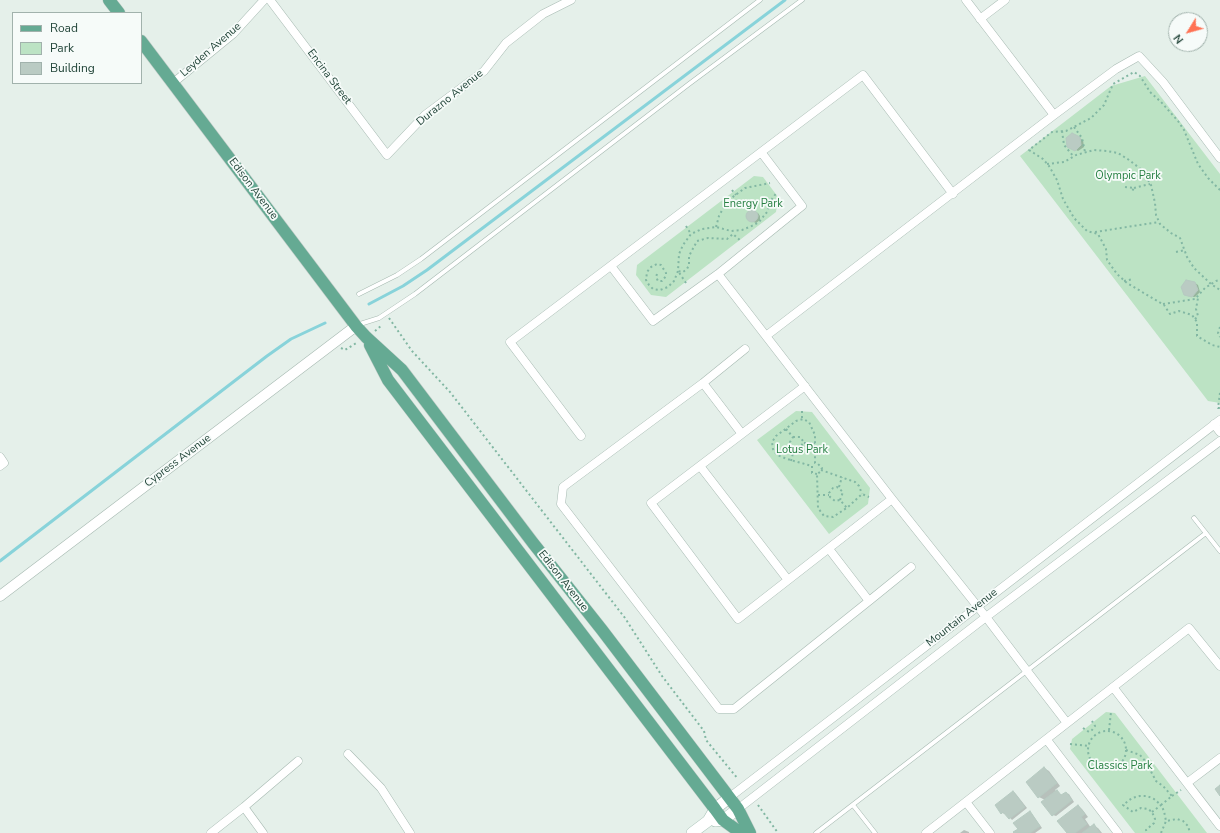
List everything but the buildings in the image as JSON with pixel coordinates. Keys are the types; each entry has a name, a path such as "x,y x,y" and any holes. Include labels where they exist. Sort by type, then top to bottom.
{"main road":[{"path":"109,0 118,12"},
{"name":"Edison Avenue","path":"142,42 356,326 402,370 730,798 738,809 750,833"},
{"name":"Edison Avenue","path":"366,337 388,380 723,820 741,833"},
{"name":"Mountain Avenue","path":"692,833 708,821 715,809 730,798"},
{"name":"Mountain Avenue","path":"723,820 738,809"},
{"path":"708,821 723,820"}],"street":[{"name":"Leyden Avenue","path":"173,82 233,34 264,0"},
{"name":"Encina Street","path":"270,0 387,155"},
{"name":"Durazno Avenue","path":"387,155 425,115 484,71 506,43 543,14 571,0"},
{"path":"966,0 1054,115"},
{"path":"980,19 1005,0"},
{"path":"766,336 1054,115 1116,69 1139,56 1162,82 1220,158"},
{"path":"580,436 510,342 863,75 952,194"},
{"path":"611,266 653,320 718,274 802,206 761,152"},
{"path":"718,274 892,499 978,606 1067,723"},
{"name":"Cypress Avenue","path":"0,596 356,326"},
{"path":"745,349 703,383 563,487 561,504 719,709 734,709 911,567"},
{"path":"703,383 742,434"},
{"path":"805,386 651,503 738,619 892,499"},
{"path":"1217,422 1220,432"},
{"name":"Mountain Avenue","path":"730,798 1217,422"},
{"name":"Mountain Avenue","path":"738,809 986,617 1220,441"},
{"path":"700,466 788,580"},
{"path":"829,549 868,601"},
{"path":"926,833 1189,628 1220,666"},
{"path":"1113,688 1220,826"},
{"path":"1047,740 1118,833"},
{"path":"348,754 381,788 410,833"},
{"path":"1187,783 1220,758"},
{"path":"211,833 298,761"},
{"path":"966,802 990,833"},
{"path":"244,807 263,833"}],"lane":[{"path":"359,294 397,275 420,259 760,0"},
{"path":"356,326 386,314 426,286 689,84 802,0"},
{"path":"1194,518 1220,551"},
{"path":"816,833 1206,533"},
{"path":"853,805 875,833"}],"path":[{"path":"1220,190 1208,178 1198,164 1184,130 1178,121 1150,92 1140,76 1134,72 1113,84 1104,105 1091,118 1066,131 1052,132 1029,150 1043,159 1047,164 1057,180 1063,199 1074,218 1087,230 1098,234 1106,249 1107,260 1117,274 1124,281 1162,304 1170,314 1179,310 1192,315 1197,322 1197,336 1205,342 1220,347"},
{"path":"1074,127 1082,138 1085,152"},
{"path":"1062,131 1064,145 1074,157"},
{"path":"1047,164 1064,162 1085,152 1094,150 1118,153 1129,160 1142,170 1150,184 1155,203 1156,215 1159,222 1171,233 1180,238 1187,257 1194,268 1211,284 1220,290"},
{"path":"716,227 719,216 726,203 745,188 770,183"},
{"path":"1125,187 1134,188 1150,184"},
{"path":"1131,193 1134,188"},
{"path":"732,190 736,195"},
{"path":"678,271 683,272 689,266 689,256 697,241 708,238 727,239 733,233 759,222 767,212 772,199 777,192"},
{"path":"1093,232 1159,222"},
{"path":"686,226 691,234"},
{"path":"657,274 656,278 658,281 662,281 666,276 666,273 661,265 657,264 651,267 647,272 646,280 649,285 653,289 660,290 668,287 674,281 678,271 679,254 683,245 691,234 702,229 716,227 733,233 741,241"},
{"path":"1176,252 1185,250"},
{"path":"678,271 686,283"},
{"path":"1124,281 1133,279"},
{"path":"1162,304 1195,299 1205,288 1220,280"},
{"path":"1195,319 1198,316 1196,309 1198,296"},
{"path":"386,314 412,351 450,392 625,618 662,676 704,731 706,740 736,778"},
{"path":"1220,328 1218,333 1220,337"},
{"path":"1220,393 1218,408 1220,408"},
{"path":"802,411 802,419"},
{"path":"812,466 791,461 777,455 773,449 772,442 776,436 796,421 802,419 809,422 812,427 815,442 816,463 822,468 821,470"},
{"path":"786,429 792,437"},
{"path":"792,437 800,437 804,443"},
{"path":"791,461 794,449 792,448 790,442 792,437"},
{"path":"804,443 815,442"},
{"path":"794,449 796,450 801,448 804,443"},
{"path":"812,466 816,463"},
{"path":"812,466 812,473 817,474"},
{"path":"821,470 817,474 818,508 824,516 833,517 847,508 862,494"},
{"path":"821,470 855,482 859,486 862,494 869,497"},
{"path":"839,488 842,477"},
{"path":"830,495 829,493 833,488 839,488 843,492 840,500"},
{"path":"818,495 830,495"},
{"path":"830,495 830,497 835,501 840,500"},
{"path":"840,500 847,508"},
{"path":"1109,730 1111,712"},
{"path":"1092,721 1095,726 1092,730"},
{"path":"1083,728 1089,732 1092,730"},
{"path":"1092,730 1096,735"},
{"path":"1104,730 1109,730 1116,733 1123,739 1126,750 1124,758 1114,768 1106,769 1096,765 1090,759 1088,752 1089,746 1096,735 1104,730"},
{"path":"1070,744 1089,746"},
{"path":"1126,750 1140,755 1146,762 1156,781 1164,786 1172,796 1152,812"},
{"path":"1147,833 1146,830 1154,823 1152,812 1148,809 1141,808 1133,812 1123,805 1132,798 1147,796 1154,799 1161,805 1166,821 1161,833"},
{"path":"759,807 778,833"},
{"path":"1166,821 1177,819 1183,821 1188,826 1190,833"}],"green space":[{"name":"Olympic Park","path":"1145,76 1220,174 1220,403 1208,401 1020,156 1111,86"},
{"name":"Energy Park","path":"754,176 763,177 778,197 776,212 666,297 651,295 636,275 637,265"},
{"name":"Lotus Park","path":"796,411 812,412 870,488 868,504 829,534 757,440"},
{"name":"Classics Park","path":"1106,712 1115,713 1207,833 1135,833 1070,749 1072,739"}],"waterway":[{"path":"369,304 403,286 427,270 785,0"},
{"path":"0,561 267,356 291,339 325,323"}]}
